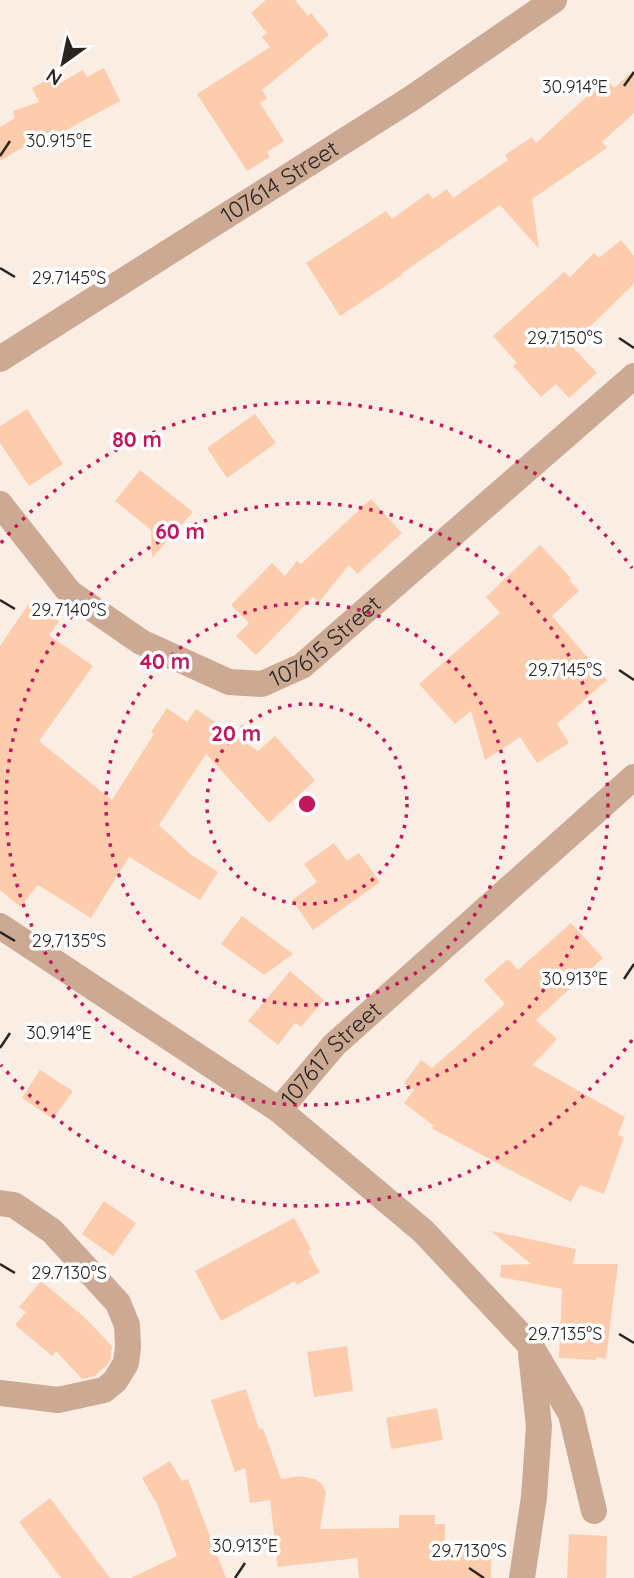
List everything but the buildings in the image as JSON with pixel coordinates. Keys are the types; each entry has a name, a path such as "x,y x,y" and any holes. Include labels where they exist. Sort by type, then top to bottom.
{"street":[{"name":"107614 Street","path":"0,359 412,99 554,0"},
{"name":"107615 Street","path":"0,504 70,593 141,642 229,682 262,684 302,666 634,376"},
{"name":"107617 Street","path":"0,926 279,1110 334,1045 634,777"},
{"path":"279,1110 423,1231 530,1345 571,1414 594,1511"},
{"path":"0,1203 14,1205 52,1231 118,1303 127,1325 128,1347 126,1363 115,1381 104,1390 58,1399 0,1393"},
{"path":"522,1578 534,1497 539,1426 530,1345"}]}
